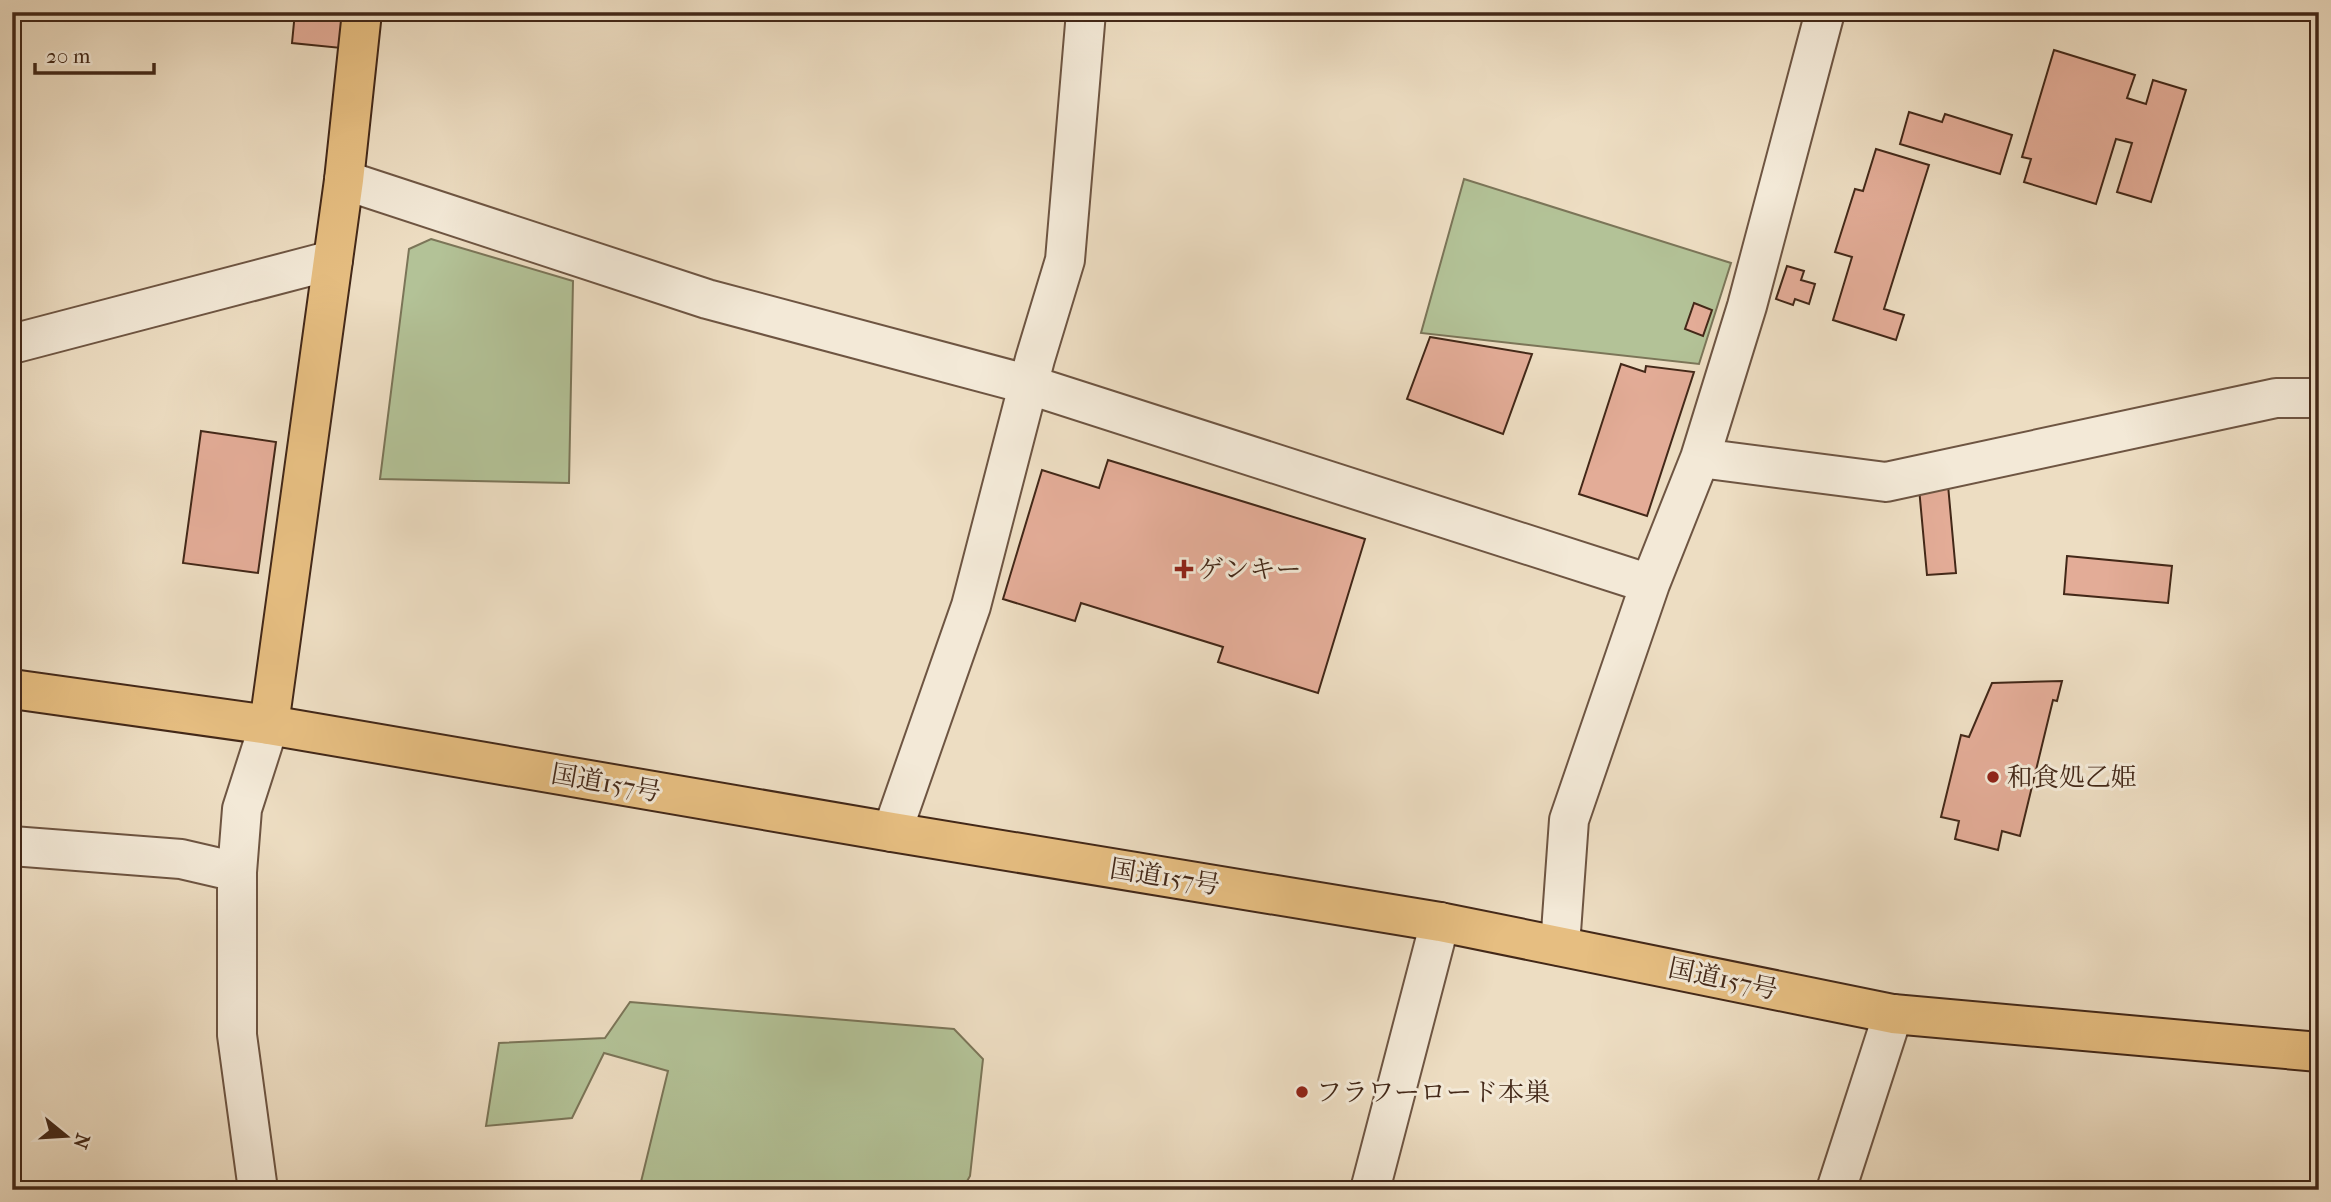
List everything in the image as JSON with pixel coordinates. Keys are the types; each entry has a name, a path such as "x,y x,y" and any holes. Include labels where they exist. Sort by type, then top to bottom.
{"main road":[{"path":"269,725 334,260 362,12"},
{"name":"国道157号","path":"12,689 269,725 892,832 1440,922 1893,1014 2319,1052"}],"street":[{"path":"892,832 971,606 1065,260 1086,12"},
{"path":"1560,946 1569,820 1650,584 1700,458 1747,306 1825,12"},
{"path":"344,180 707,299 1030,384 1650,584"},
{"path":"12,344 334,260"},
{"path":"1700,458 1886,482 2276,398 2319,398"},
{"path":"258,1190 237,1035 237,872 242,809 269,725"},
{"path":"12,846 181,859 237,872"},
{"path":"1370,1190 1440,922"},
{"path":"1836,1190 1893,1014"}],"green space":[{"path":"1464,179 1731,263 1699,364 1421,333"},
{"path":"431,239 573,281 569,483 380,479 409,249"},
{"path":"630,1002 954,1029 983,1059 970,1176 962,1190 639,1190 668,1071 604,1053 572,1118 486,1126 499,1043 605,1038"}],"building":[{"path":"295,12 344,12 341,48 292,43"},
{"path":"2054,50 2135,75 2127,98 2146,104 2153,80 2186,90 2151,202 2117,192 2132,143 2116,139 2096,204 2024,182 2031,159 2022,157"},
{"path":"1909,112 1942,122 1945,114 2012,135 2000,174 1900,144"},
{"path":"1876,149 1929,165 1884,309 1904,315 1896,340 1833,320 1852,257 1835,252 1855,189 1863,191"},
{"path":"1787,266 1804,271 1801,280 1815,284 1809,304 1795,299 1793,305 1776,299"},
{"path":"1694,303 1712,310 1703,336 1685,329"},
{"path":"1430,337 1532,354 1503,434 1407,399"},
{"path":"1621,364 1645,372 1646,366 1694,372 1647,516 1579,494"},
{"path":"201,431 276,442 258,573 183,563"},
{"name":"ゲンキー","path":"1108,460 1365,539 1318,693 1218,662 1223,647 1081,603 1075,621 1003,599 1042,470 1099,488"},
{"path":"1948,485 1956,573 1927,575 1919,488"},
{"path":"2067,556 2172,566 2168,603 2064,594"},
{"name":"和食処乙姫","path":"2062,681 2057,701 2053,700 2020,836 2002,831 1998,850 1955,839 1959,821 1941,817 1961,735 1969,737 1992,683"}],"place":[{"name":"ゲンキー","path":"1184,569"},
{"name":"和食処乙姫","path":"1993,777"},
{"name":"フラワーロード本巣","path":"1302,1092"}]}
